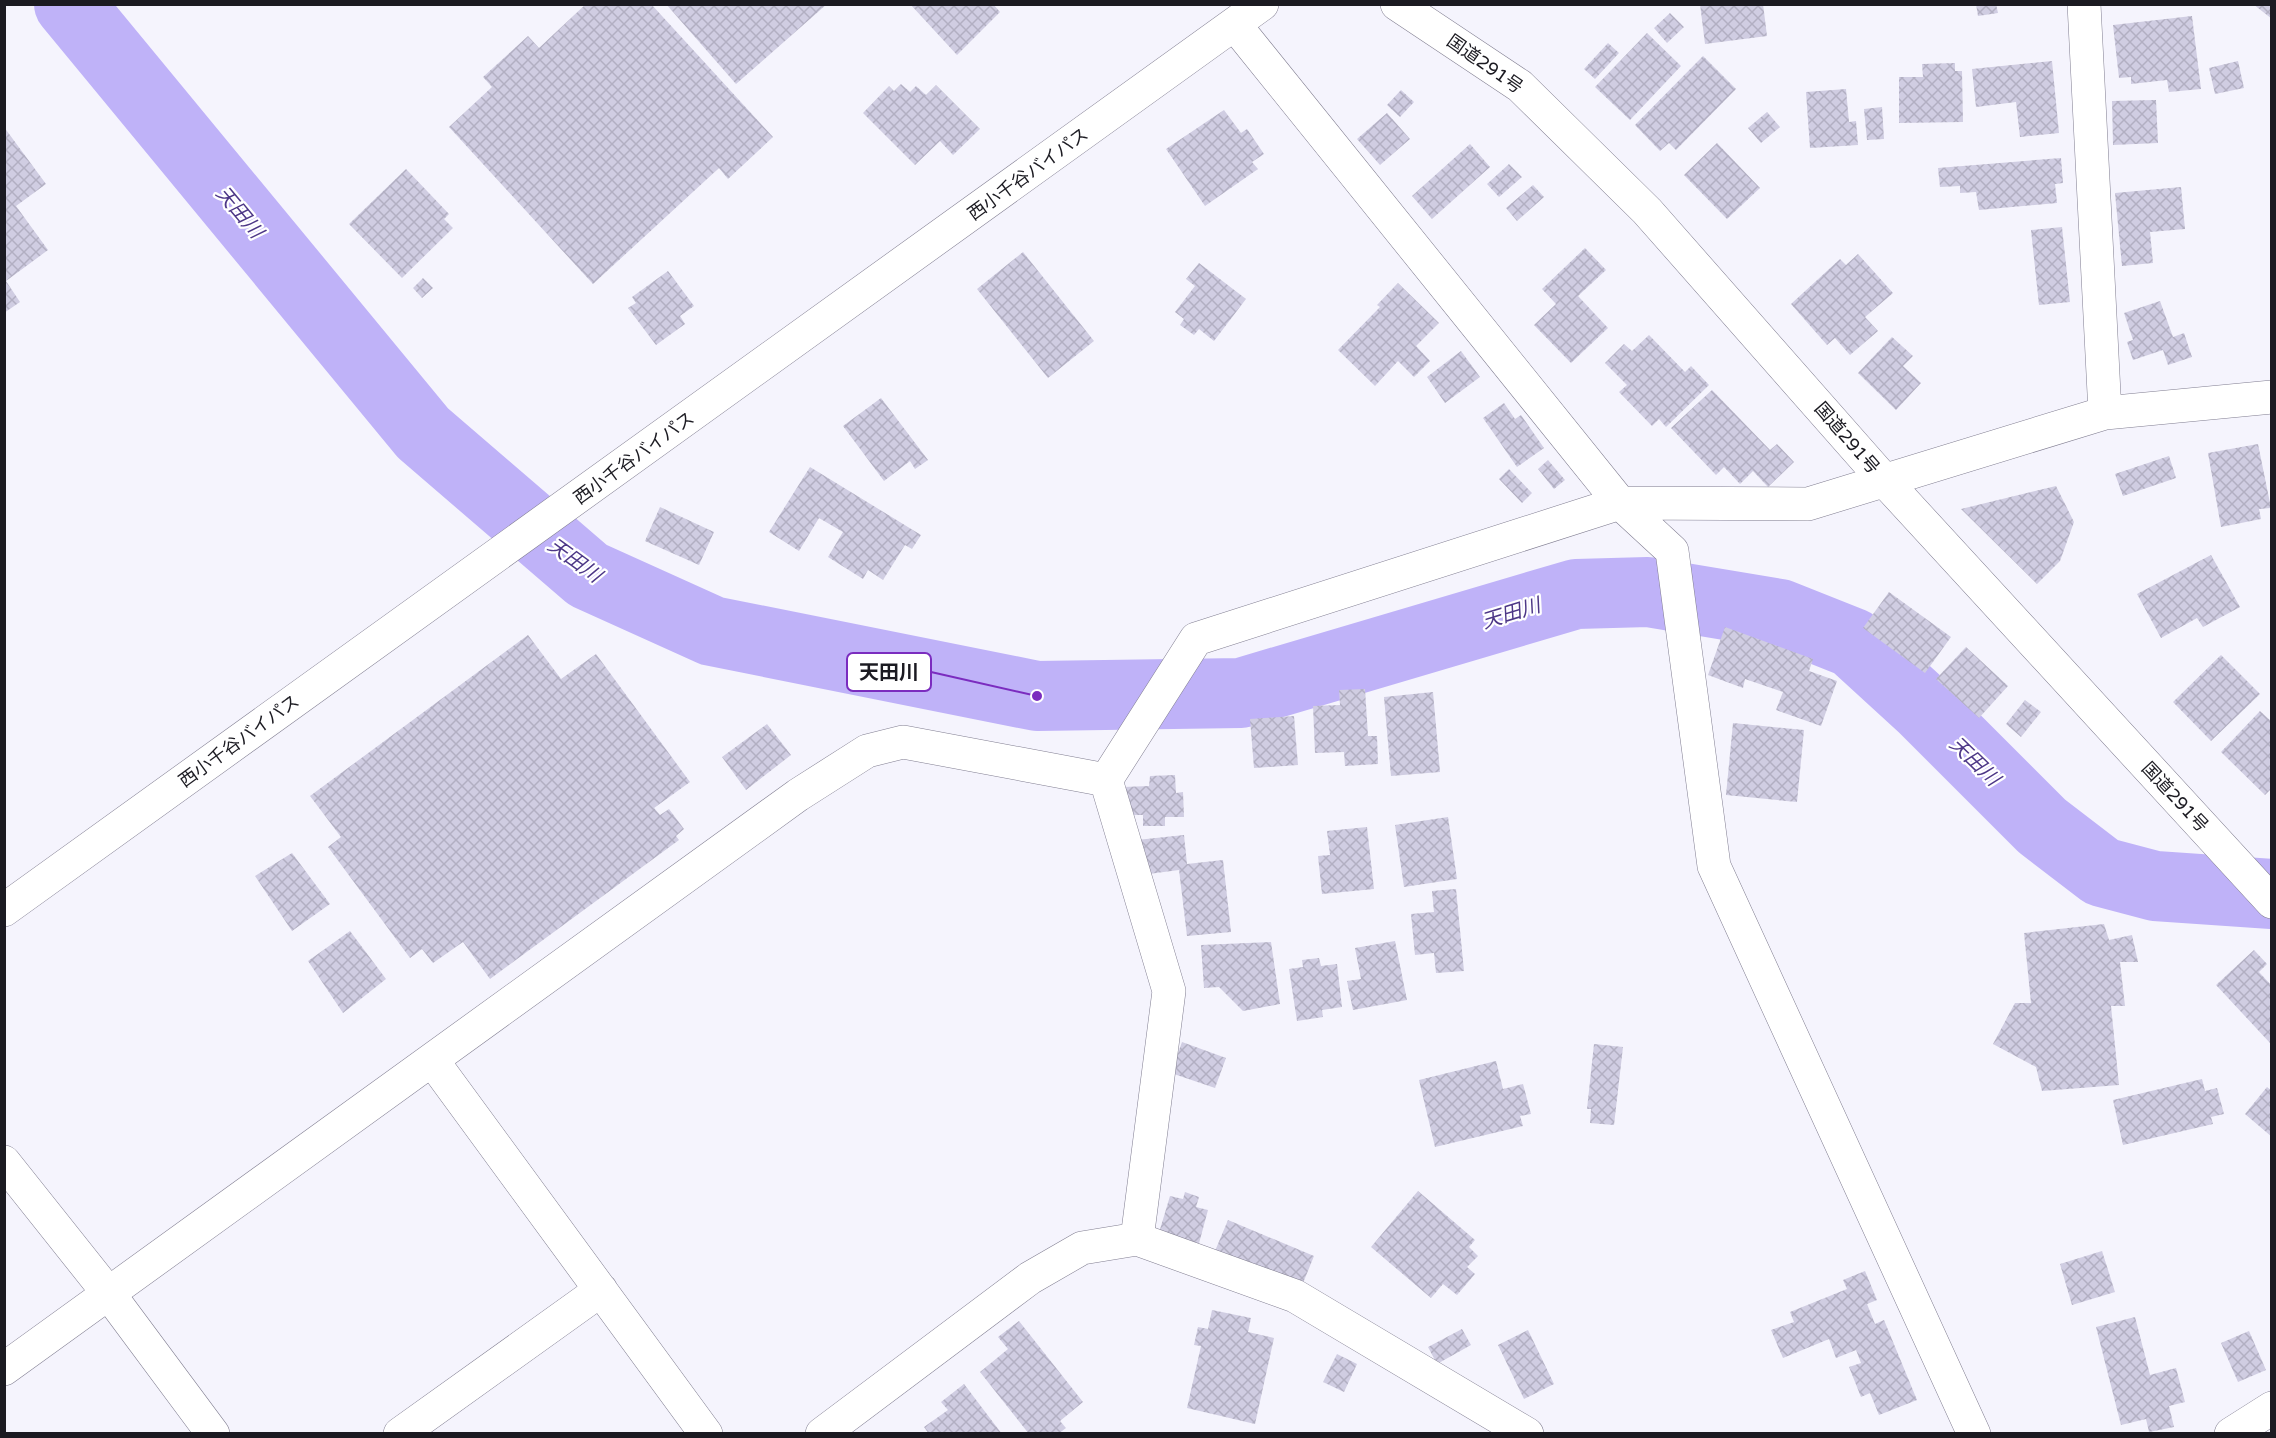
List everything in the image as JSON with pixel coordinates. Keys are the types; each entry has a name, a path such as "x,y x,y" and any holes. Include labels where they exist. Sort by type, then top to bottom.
{"main road":[{"name":"西小千谷バイパス","path":"4,910 485,566 1262,4"},
{"name":"国道291号","path":"1397,4 1520,86 1647,211 1884,480 2271,902"},
{"path":"2084,4 2106,413"},
{"path":"1235,25 1620,503 1672,551 1713,866 1974,1434"},
{"path":"1137,1239 1169,991 1106,780 1196,639 1620,503 1808,504 2106,413 2271,397"},
{"path":"4,1369 798,795 867,751 903,742 1106,780"},
{"path":"432,1060 706,1434"},
{"path":"4,1162 109,1294 213,1434"},
{"path":"822,1434 1030,1278 1082,1248 1137,1239 1295,1296 1527,1434"},
{"path":"400,1434 601,1290"},
{"path":"2231,1434 2271,1408"}],"building":[{"path":"586,4 651,4 773,137 728,179 719,168 593,284 449,127 492,87 483,77 528,36 539,48"},
{"path":"666,4 827,4 736,84"},
{"path":"910,4 993,4 1000,12 957,55"},
{"path":"1700,4 1763,4 1767,36 1705,44"},
{"path":"1976,4 1996,4 1998,13 1978,16"},
{"path":"2253,4 2272,4 2272,19"},
{"path":"1670,13 1684,27 1667,43 1654,28"},
{"path":"2192,16 2201,89 2169,92 2167,80 2131,84 2131,77 2119,78 2113,25"},
{"path":"1647,33 1681,66 1630,120 1595,87"},
{"path":"1608,43 1619,53 1595,79 1584,69"},
{"path":"1703,56 1736,89 1676,150 1669,143 1660,151 1635,125"},
{"path":"2052,61 2059,133 2020,137 2016,102 1976,107 1972,69"},
{"path":"2238,61 2244,88 2215,94 2209,68"},
{"path":"1955,63 1955,71 1962,71 1963,122 1899,123 1899,77 1923,77 1922,64"},
{"path":"901,84 910,92 916,86 926,95 936,85 980,129 953,155 940,141 915,165 863,113 889,86 894,91"},
{"path":"1846,89 1849,122 1856,121 1858,145 1810,148 1806,92"},
{"path":"1401,90 1414,102 1400,117 1387,105"},
{"path":"2156,100 2158,143 2113,145 2112,101"},
{"path":"1882,107 1884,139 1867,140 1864,109"},
{"path":"1224,110 1241,133 1247,129 1264,154 1252,162 1258,169 1205,206 1166,149"},
{"path":"1767,112 1780,127 1761,143 1748,128"},
{"path":"1387,113 1410,139 1380,165 1357,139"},
{"path":"4,127 46,184 16,206 48,250 6,281 20,302 4,313"},
{"path":"1717,143 1760,188 1727,219 1684,175"},
{"path":"1470,144 1490,167 1432,219 1412,196"},
{"path":"2061,158 2063,183 2055,184 2057,203 1979,210 1976,192 1960,193 1960,186 1940,187 1938,168"},
{"path":"1509,164 1522,177 1499,197 1487,184"},
{"path":"406,169 449,214 444,219 453,228 402,278 349,224"},
{"path":"1533,185 1544,197 1517,221 1506,208"},
{"path":"2181,187 2185,229 2150,232 2153,263 2122,266 2115,193"},
{"path":"2062,227 2070,302 2039,305 2031,230"},
{"path":"1585,248 1606,270 1578,296 1608,328 1571,363 1534,325 1556,304 1542,289"},
{"path":"1023,252 1094,341 1048,378 977,289"},
{"path":"1858,254 1893,293 1865,317 1878,331 1850,355 1835,338 1827,345 1791,304 1840,259 1846,265"},
{"path":"1199,263 1246,299 1214,341 1199,329 1194,335 1180,325 1184,319 1175,312 1195,286 1186,279"},
{"path":"668,271 694,306 680,316 685,324 656,345 628,308 636,303 632,297"},
{"path":"423,278 433,288 422,298 413,288"},
{"path":"1398,283 1439,323 1416,346 1430,361 1414,377 1398,361 1375,386 1338,350 1380,307 1377,305"},
{"path":"2160,301 2173,337 2184,333 2192,357 2168,365 2163,350 2133,360 2127,342 2133,340 2124,313"},
{"path":"1649,335 1685,372 1691,366 1709,385 1666,427 1659,419 1652,426 1619,392 1627,385 1605,363 1624,344 1632,351"},
{"path":"1892,337 1913,356 1903,366 1921,383 1896,410 1858,373"},
{"path":"1461,351 1480,377 1445,403 1427,377"},
{"path":"1712,390 1770,450 1777,444 1794,462 1768,487 1753,471 1740,484 1724,467 1716,475 1671,428"},
{"path":"881,398 928,460 915,469 910,461 884,481 843,426"},
{"path":"1504,403 1515,419 1521,415 1544,448 1517,467 1483,418"},
{"path":"2258,444 2271,508 2259,509 2261,519 2221,527 2208,453"},
{"path":"2169,456 2176,478 2123,496 2115,474"},
{"path":"1548,460 1565,480 1554,489 1538,469"},
{"path":"810,467 921,535 912,549 905,545 883,580 868,570 863,579 828,557 843,532 819,518 799,551 769,532"},
{"path":"1509,469 1532,493 1522,503 1499,479"},
{"path":"2056,486 2074,522 2060,561 2037,584 1961,509"},
{"path":"660,507 714,532 699,565 645,541"},
{"path":"2211,555 2240,607 2203,627 2197,618 2161,638 2137,594"},
{"path":"1889,592 1951,637 1925,673 1863,628"},
{"path":"1725,627 1813,659 1809,671 1837,681 1821,726 1776,710 1783,692 1745,679 1743,688 1708,675"},
{"path":"528,635 561,679 596,654 690,782 654,808 660,815 669,809 684,829 676,836 679,840 490,979 463,942 433,963 422,949 410,958 328,847 341,837 310,796"},
{"path":"1966,647 2008,686 1979,718 1936,679"},
{"path":"2221,655 2260,694 2211,741 2173,702"},
{"path":"1365,689 1368,736 1377,736 1378,764 1345,766 1344,752 1315,753 1313,706 1340,705 1339,690"},
{"path":"1433,692 1440,772 1391,776 1384,697"},
{"path":"2025,700 2041,712 2021,737 2006,724"},
{"path":"2260,711 2272,722 2272,788 2265,795 2221,752"},
{"path":"1294,716 1298,765 1254,768 1250,719"},
{"path":"1733,723 1804,730 1797,802 1726,795"},
{"path":"767,724 791,755 746,790 722,757"},
{"path":"1175,775 1176,793 1183,792 1184,817 1165,817 1165,826 1143,826 1143,815 1123,815 1123,787 1149,786 1150,776"},
{"path":"1448,817 1457,879 1404,887 1395,825"},
{"path":"1367,827 1374,889 1322,894 1318,856 1330,855 1327,831"},
{"path":"1184,835 1187,864 1223,860 1231,932 1187,936 1179,870 1141,875 1137,840"},
{"path":"292,853 330,904 292,931 255,876"},
{"path":"1456,889 1464,971 1436,973 1434,953 1415,955 1411,914 1434,912 1432,891"},
{"path":"2104,924 2109,940 2132,935 2138,962 2120,962 2125,1006 2111,1006 2119,1085 2042,1091 2036,1067 1993,1044 2015,1003 2031,1003 2024,933"},
{"path":"350,931 386,979 343,1013 308,961"},
{"path":"1395,941 1407,1000 1353,1010 1347,981 1361,979 1355,948"},
{"path":"1271,942 1280,1004 1243,1011 1219,987 1204,988 1201,945"},
{"path":"2254,950 2267,964 2259,972 2272,986 2270,1043 2216,985"},
{"path":"1319,958 1321,966 1337,964 1342,1007 1322,1010 1323,1017 1297,1021 1289,969 1303,967 1302,960"},
{"path":"1182,1042 1226,1058 1215,1088 1171,1073"},
{"path":"1594,1044 1623,1047 1614,1125 1590,1123 1591,1109 1587,1109"},
{"path":"1496,1061 1503,1089 1523,1084 1531,1114 1520,1116 1523,1126 1435,1147 1419,1080"},
{"path":"2202,1079 2205,1091 2217,1088 2224,1114 2211,1117 2213,1124 2123,1145 2113,1100"},
{"path":"2267,1087 2272,1091 2272,1137 2245,1114"},
{"path":"1418,1191 1475,1240 1469,1247 1478,1256 1467,1267 1475,1274 1457,1295 1443,1284 1431,1298 1371,1247"},
{"path":"1185,1192 1199,1197 1196,1207 1208,1210 1198,1247 1158,1236 1170,1196 1183,1199"},
{"path":"1228,1220 1314,1256 1301,1288 1215,1251"},
{"path":"2102,1251 2115,1292 2072,1305 2060,1264"},
{"path":"1865,1271 1877,1300 1867,1304 1875,1324 1884,1320 1917,1400 1879,1415 1870,1393 1861,1397 1849,1367 1861,1363 1856,1350 1836,1358 1829,1339 1783,1358 1771,1330 1794,1322 1790,1312 1847,1289 1843,1280"},
{"path":"1212,1310 1251,1318 1248,1332 1274,1338 1255,1424 1187,1408 1201,1346 1194,1345 1198,1327 1208,1329"},
{"path":"2135,1317 2150,1375 2176,1368 2185,1402 2169,1406 2174,1427 2149,1432 2146,1419 2121,1425 2096,1327"},
{"path":"1019,1321 1083,1402 1060,1421 1066,1428 1058,1434 1029,1434 980,1372 1008,1349 998,1337"},
{"path":"1462,1329 1471,1345 1437,1364 1428,1347"},
{"path":"1528,1330 1554,1384 1524,1399 1498,1345"},
{"path":"2249,1331 2266,1370 2238,1382 2221,1343"},
{"path":"1337,1354 1357,1364 1344,1392 1323,1382"},
{"path":"964,1384 1002,1434 929,1434 924,1427 948,1410 941,1402"}],"waterway":[{"name":"天田川","path":"69,4 423,433 588,575 712,631 1037,696 1241,693 1576,594 1648,592 1780,614 1853,643 1924,708 2042,826 2102,872 2155,886 2272,894"}],"place":[{"name":"天田川","path":"1037,696"}]}
